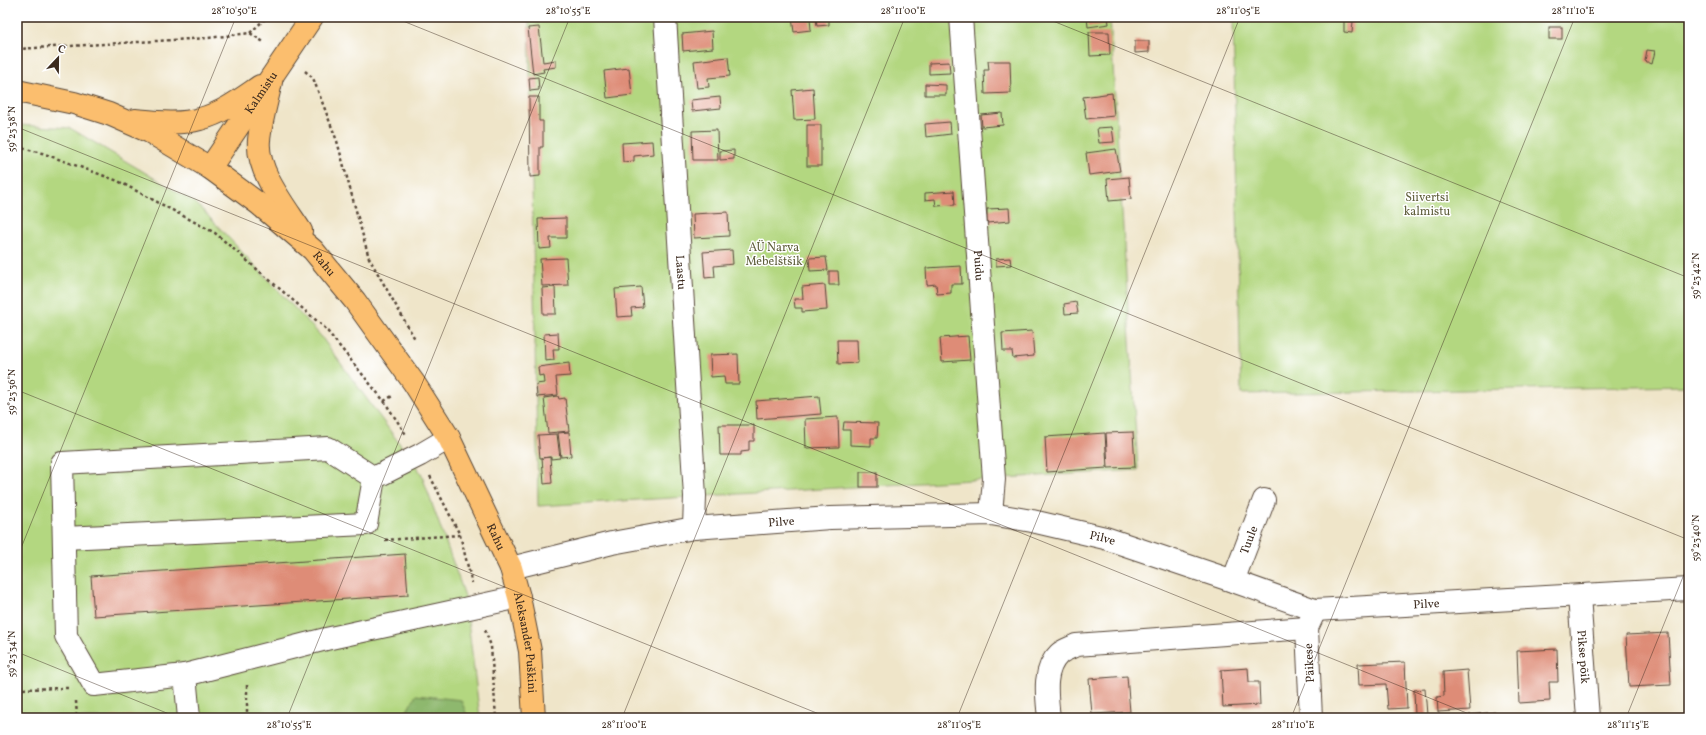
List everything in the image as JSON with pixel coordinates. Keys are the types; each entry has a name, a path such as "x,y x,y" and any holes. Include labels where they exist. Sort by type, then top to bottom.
{"main road":[{"name":"Kalmistu","path":"210,168 312,17"},
{"path":"121,118 166,123 200,120 231,106 272,77"},
{"path":"272,77 259,141 261,161 274,188 313,250"},
{"name":"Rahu","path":"17,91 74,103 121,118 150,132 210,168 259,204 313,250 360,308 414,383 449,438 511,568"},
{"name":"Aleksander Puškini","path":"511,568 519,597 530,651 534,718"}],"street":[{"name":"Laastu","path":"665,17 695,496 694,528"},
{"name":"Puidu","path":"961,17 994,479 991,514"},
{"path":"374,478 420,455 449,438"},
{"path":"374,478 328,448 62,463 66,636 94,684 185,674 326,639 519,597"},
{"path":"64,538 366,524 374,478"},
{"name":"Tuule","path":"1233,581 1264,500"},
{"name":"Pilve","path":"511,568 612,543 694,528 830,518 991,514 1032,521 1104,538 1233,581 1311,619 1579,596 1689,589"},
{"name":"Pikse põik","path":"1579,596 1588,718"},
{"path":"1049,718 1047,685 1050,665 1059,653 1076,645 1311,619"},
{"name":"Päikese","path":"1311,619 1312,718"},
{"path":"185,674 189,718"}],"path":[{"path":"250,33 267,17"},
{"path":"17,146 42,153 118,181 215,233 324,327 384,401 420,455 460,535 477,606 491,646 496,718"},
{"path":"381,540 460,535"},
{"path":"247,718 248,659"},
{"path":"17,689 63,689 94,684"}],"green space":[{"name":"AÜ Narva Mebelštšik","path":"529,17 1110,17 1138,470 538,506"},
{"name":"Siivertsi kalmistu","path":"1233,17 1689,17 1689,386 1241,394"},
{"path":"17,125 70,128 196,203 320,335 421,473 465,596 480,718 17,718"},
{"path":"416,695 461,700 468,718 403,718"}],"building":[{"path":"530,17 552,17 552,19 530,20"},
{"path":"810,17 811,30 794,32 792,18"},
{"path":"816,17 829,17 829,25 817,26"},
{"path":"1087,17 1108,17 1109,24 1088,27"},
{"path":"1344,20 1353,21 1352,33 1344,32"},
{"path":"539,27 543,62 556,60 556,67 543,69 544,72 533,74 528,28"},
{"path":"1549,27 1562,27 1562,39 1549,39"},
{"path":"712,31 713,48 683,51 682,34"},
{"path":"1089,32 1109,32 1110,55 1090,56"},
{"path":"1135,41 1149,41 1149,52 1135,53"},
{"path":"1647,50 1655,51 1652,64 1645,61"},
{"path":"728,57 730,76 708,78 709,87 697,88 694,61"},
{"path":"988,61 1010,61 1011,93 985,94 984,70 989,70"},
{"path":"949,62 950,73 929,74 929,63"},
{"path":"629,68 632,95 607,98 604,71"},
{"path":"538,77 539,90 530,91 529,78"},
{"path":"925,84 946,85 946,95 925,95"},
{"path":"813,88 815,119 794,120 792,90"},
{"path":"1112,93 1114,116 1086,119 1083,97"},
{"path":"529,97 539,97 539,121 543,121 543,147 540,147 540,176 530,177"},
{"path":"720,97 721,108 692,111 691,100"},
{"path":"1002,113 1003,125 982,127 981,115"},
{"path":"950,122 951,134 926,137 925,124"},
{"path":"807,125 821,125 821,166 807,166"},
{"path":"1112,127 1114,142 1099,143 1097,128"},
{"path":"717,130 718,160 693,160 692,131"},
{"path":"652,141 653,154 634,156 634,161 623,162 622,143"},
{"path":"1116,149 1120,171 1089,175 1086,153"},
{"path":"734,150 734,159 720,160 720,151"},
{"path":"1129,177 1131,199 1109,201 1107,179"},
{"path":"954,191 955,205 936,206 935,199 925,200 925,193"},
{"path":"1009,208 1010,221 987,223 987,209"},
{"path":"728,212 729,236 694,238 693,214"},
{"path":"566,218 566,238 550,238 551,248 539,249 538,219"},
{"path":"732,250 733,264 714,266 715,277 705,278 703,252"},
{"path":"826,257 828,270 810,271 809,258"},
{"path":"566,258 568,285 542,286 540,259"},
{"path":"1010,258 1011,265 996,266 996,259"},
{"path":"961,266 962,284 951,284 951,293 937,294 936,284 927,285 926,268"},
{"path":"829,271 838,271 839,285 829,285"},
{"path":"825,285 827,310 802,312 802,308 795,308 794,299 803,299 802,287"},
{"path":"555,287 556,314 543,314 542,288"},
{"path":"641,287 643,307 631,308 632,316 617,317 615,289"},
{"path":"1076,302 1078,313 1065,314 1064,304"},
{"path":"1032,331 1034,356 1013,358 1012,351 1003,351 1002,333"},
{"path":"558,333 559,349 553,349 554,360 545,361 544,334"},
{"path":"968,336 970,360 942,362 940,338"},
{"path":"837,340 857,340 858,363 838,364"},
{"path":"738,354 739,384 725,384 724,376 711,377 710,355"},
{"path":"569,363 570,376 556,377 558,395 537,397 536,384 544,383 543,375 539,376 538,367"},
{"path":"558,396 559,399 565,398 569,431 548,433 544,398"},
{"path":"819,396 821,414 757,419 756,401"},
{"path":"838,417 839,447 806,448 805,419"},
{"path":"844,422 878,423 877,438 871,438 871,446 850,445 850,430 843,430"},
{"path":"719,425 754,425 754,441 749,441 749,451 741,452 741,455 720,455"},
{"path":"569,432 571,456 561,457 558,433"},
{"path":"1133,432 1135,467 1108,468 1106,433"},
{"path":"1105,433 1107,468 1047,472 1045,437"},
{"path":"557,434 560,458 540,458 538,435"},
{"path":"550,457 552,483 544,484 542,458"},
{"path":"860,472 877,472 877,487 860,487"},
{"path":"405,554 408,595 94,616 91,576"},
{"path":"1668,633 1671,685 1629,687 1626,635"},
{"path":"1557,649 1558,682 1549,682 1550,701 1519,703 1517,651"},
{"path":"1405,662 1407,708 1388,709 1386,684 1359,685 1358,664"},
{"path":"1248,668 1249,682 1259,682 1260,705 1223,707 1221,670"},
{"path":"1467,670 1470,710 1438,712 1437,697 1444,696 1443,672"},
{"path":"1127,676 1130,712 1092,714 1089,679"},
{"path":"1425,689 1427,715 1415,716 1414,690"},
{"path":"1496,712 1496,718 1469,718 1469,715"},
{"path":"152,714 153,718 110,718 110,717"}]}
